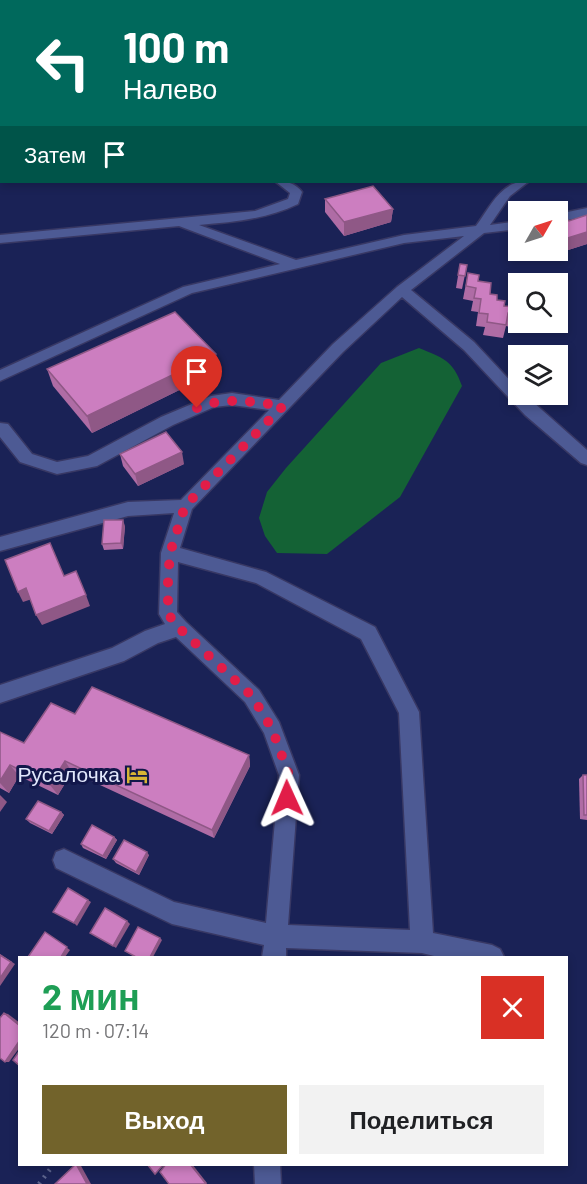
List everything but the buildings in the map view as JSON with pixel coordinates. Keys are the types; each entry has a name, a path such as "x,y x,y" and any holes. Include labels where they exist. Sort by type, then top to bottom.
{"street":[{"path":"0,239 265,214 294,201 296,192 283,183"},
{"path":"275,946 289,775 272,729 252,696 179,628 168,614 170,553 185,506 338,348 402,290 480,230 506,193 521,183"},
{"path":"568,216 587,212"},
{"path":"180,222 294,264"},
{"path":"0,376 188,290 404,239 508,226"},
{"path":"402,290 469,346 530,411 587,459"},
{"path":"2,428 26,458 57,468 91,462 167,421 212,402 232,399 283,406"},
{"path":"0,544 128,508 185,506"},
{"path":"170,553 260,576 368,633 409,712 422,942"},
{"path":"0,694 117,656 152,637 179,628"},
{"path":"64,860 172,912 275,946 422,942 487,956"},
{"path":"267,1166 268,1184"}],"path":[{"path":"39,1184 52,1166"}],"green space":[{"path":"419,348 435,354 451,365 462,386 400,497 327,554 277,553 265,536 259,518 267,492 381,363"}],"place":[{"name":"Русалочка","path":"137,775"}],"route":[{"path":"197,408 212,402 232,399 283,406 185,506 170,553 168,614 179,628 252,696 272,729 289,775 287,798"}]}
